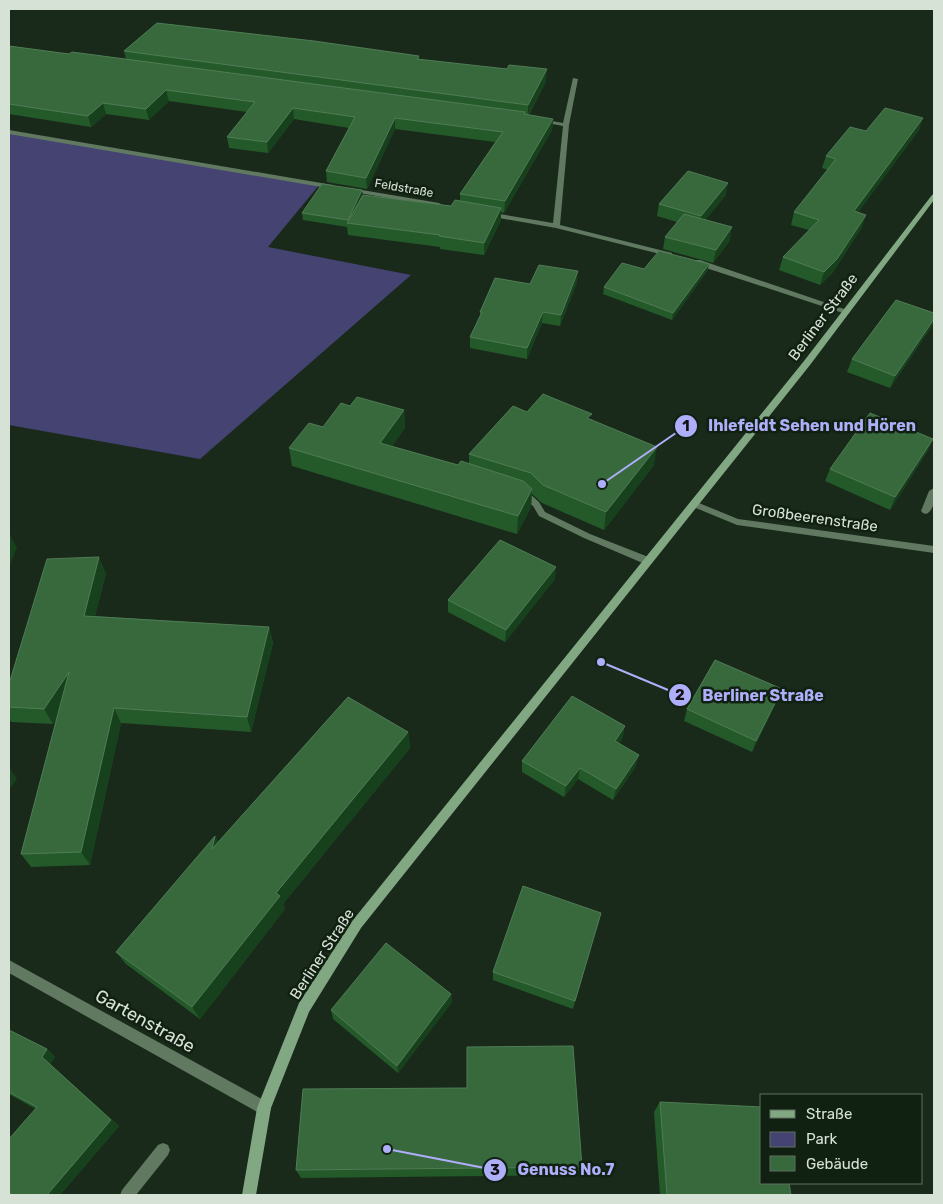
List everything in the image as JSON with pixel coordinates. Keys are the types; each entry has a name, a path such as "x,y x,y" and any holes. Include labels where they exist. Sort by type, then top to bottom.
{"main road":[{"name":"Berliner Straße","path":"249,1195 264,1108 304,1008 357,924 808,363 934,196"}],"street":[{"path":"556,226 566,125 575,79"},
{"path":"537,121 566,125"},
{"name":"Feldstraße","path":"9,132 448,207"},
{"path":"478,212 556,226 674,256"},
{"path":"693,261 846,311"},
{"path":"507,489 526,495 536,504 542,514 587,536 648,561"},
{"path":"926,511 934,491"},
{"name":"Großbeerenstraße","path":"694,504 737,522 756,526 934,550"},
{"name":"Gartenstraße","path":"9,966 264,1108"},
{"path":"127,1195 163,1150"}],"green space":[{"path":"9,132 320,184 268,247 411,275 200,459 9,425"}],"building":[{"path":"157,23 314,41 419,56 417,59 507,69 509,65 547,69 528,105 124,51"},
{"path":"9,46 69,54 72,52 525,112 524,114 553,119 505,201 460,194 503,132 395,118 366,178 326,171 355,117 293,108 267,142 227,137 255,102 166,90 146,109 103,103 88,116 9,104"},
{"path":"885,108 923,118 854,211 866,215 837,259 824,272 783,257 819,220 794,212 836,159 826,156 850,127 866,131"},
{"path":"688,171 728,183 701,216 659,204"},
{"path":"322,184 362,190 348,220 302,213"},
{"path":"363,195 451,206 455,200 501,208 484,243 440,235 347,223"},
{"path":"684,214 732,227 716,250 665,237"},
{"path":"659,251 709,264 673,313 604,287 622,263 644,269"},
{"path":"539,265 578,271 561,315 543,312 527,348 470,337 495,278 530,284"},
{"path":"896,300 934,313 934,319 895,376 852,359"},
{"path":"543,394 592,414 587,418 657,447 606,512 543,485 531,473 469,454 513,406 527,412"},
{"path":"357,397 404,410 380,443 458,465 461,461 523,481 532,489 518,516 289,448 309,423 323,427 341,403 350,406"},
{"path":"870,413 933,439 895,497 830,469"},
{"path":"500,540 556,567 506,630 448,600"},
{"path":"99,557 84,616 269,627 247,717 114,708 81,852 21,854 69,672 44,709 9,707 9,684 47,559"},
{"path":"715,660 782,689 756,741 687,709"},
{"path":"572,696 625,726 615,741 639,755 616,789 580,768 566,786 522,761"},
{"path":"348,697 408,732 276,893 280,896 192,1007 116,952 215,836 212,849"},
{"path":"523,886 601,913 575,1001 493,972"},
{"path":"386,943 451,994 397,1066 331,1010"},
{"path":"9,1030 47,1049 42,1057 111,1120 47,1195 12,1195 9,1192 9,1139 37,1107 9,1092"},
{"path":"573,1046 582,1167 296,1170 303,1089 467,1088 467,1047"},
{"path":"660,1102 760,1107 760,1184 789,1184 791,1195 667,1195"}],"place":[{"name":"Ihlefeldt Sehen und Hören","path":"602,484"},
{"name":"Berliner Straße","path":"601,662"},
{"name":"Genuss No.7","path":"387,1149"}]}
